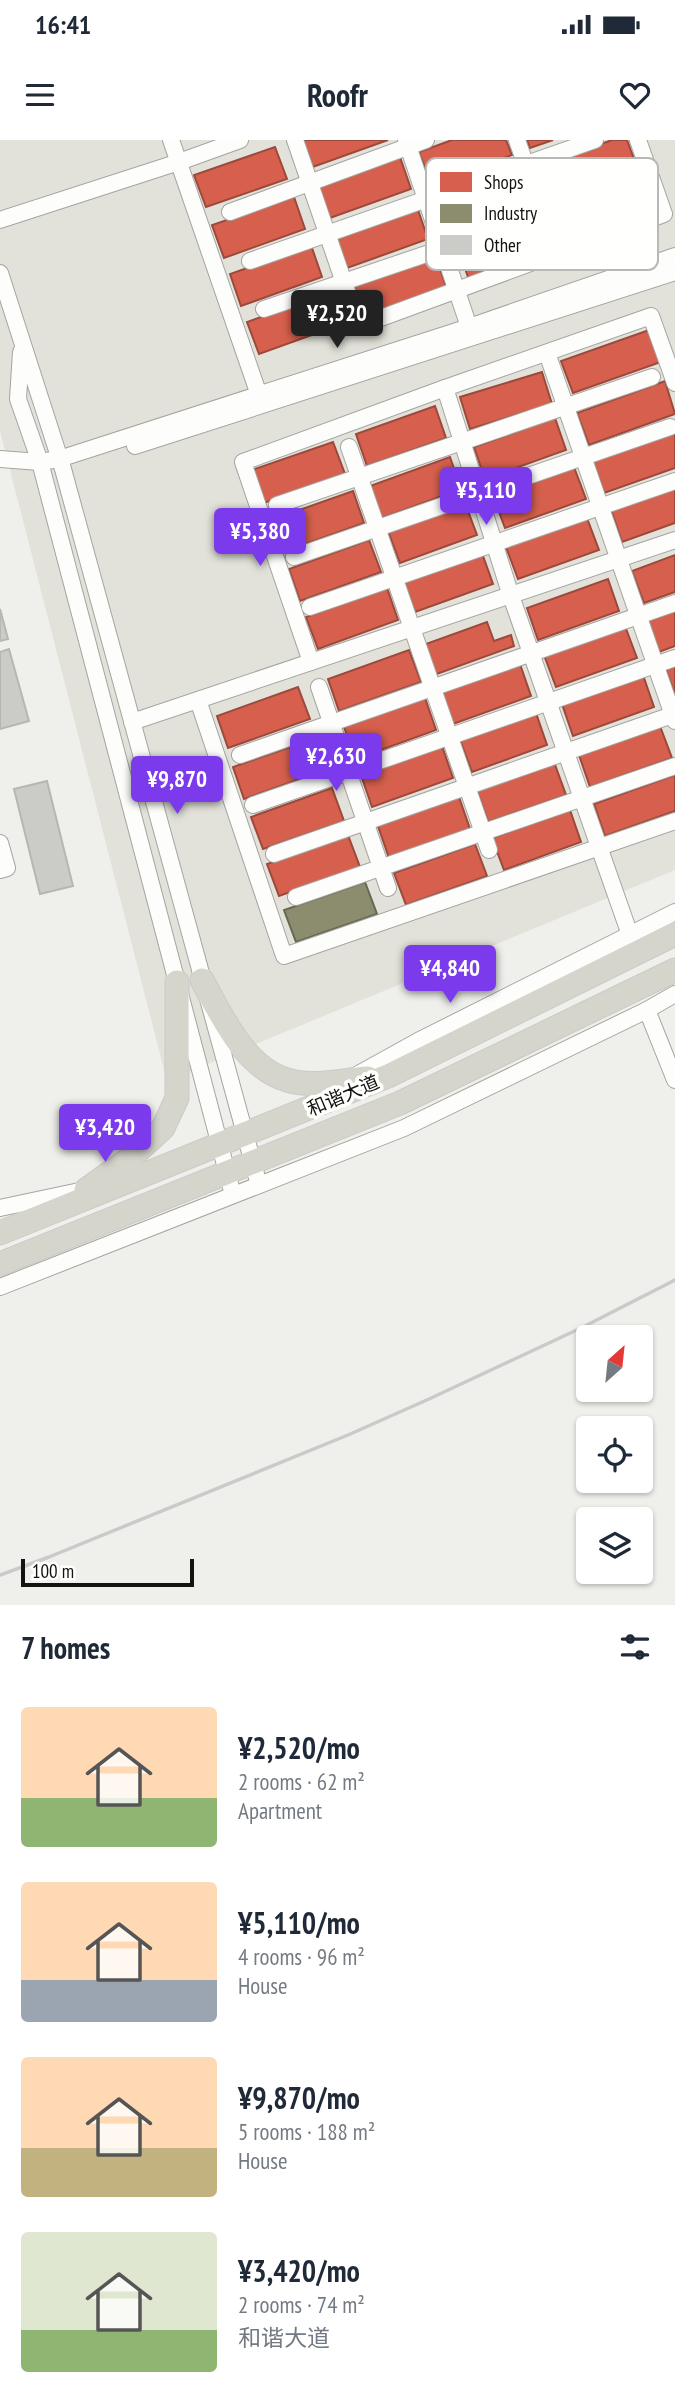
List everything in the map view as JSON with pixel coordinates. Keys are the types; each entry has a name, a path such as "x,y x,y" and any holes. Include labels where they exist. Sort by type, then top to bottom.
{"highway":[{"name":"和谐大道","path":"0,1233 388,1076 675,934"},
{"name":"和谐大道","path":"0,1264 256,1174 675,970"},
{"path":"202,980 234,1037 263,1068 287,1081 316,1083 388,1076"},
{"path":"60,1209 129,1159 163,1128 177,1098 177,982"}],"street":[{"path":"171,140 259,395"},
{"path":"0,220 240,140"},
{"path":"295,140 351,303"},
{"path":"230,212 407,143 426,140"},
{"path":"517,140 524,158"},
{"path":"543,158 595,140"},
{"path":"638,140 644,158"},
{"path":"250,261 426,199 407,143"},
{"path":"658,197 664,214 658,216"},
{"path":"264,309 426,254"},
{"path":"658,262 675,256"},
{"path":"450,270 469,327"},
{"path":"359,326 513,270"},
{"path":"61,464 634,270"},
{"path":"0,469 61,464 675,272"},
{"path":"0,273 61,464 256,1174 404,1128 675,994"},
{"path":"311,662 243,462 652,316 675,383"},
{"path":"0,1287 230,1184 41,467 18,399 22,343"},
{"path":"274,853 674,717 547,353"},
{"path":"277,505 652,377"},
{"path":"445,388 511,596 630,935"},
{"path":"294,557 670,427"},
{"path":"349,447 489,850"},
{"path":"0,459 41,467"},
{"path":"310,607 675,481"},
{"path":"132,722 675,540"},
{"path":"240,755 675,603"},
{"path":"253,805 675,658"},
{"path":"319,687 388,888"},
{"path":"198,700 284,956 675,821"},
{"path":"296,897 675,766"},
{"path":"0,843 7,868 0,870"},
{"path":"244,1136 418,1041 675,912"},
{"path":"647,1010 675,1080"},
{"path":"0,1208 86,1189 220,1145"}],"shaded area":[{"path":"0,140 675,140 675,870 167,1081 0,431"}],"building: Shops":[{"path":"300,140 388,140 310,168"},
{"path":"452,140 506,140 512,155 504,158 426,158 426,171 419,152"},
{"path":"527,140 553,140 530,148"},
{"path":"612,140 627,140 634,158 562,158"},
{"path":"275,147 287,179 206,207 194,175"},
{"path":"400,157 411,189 330,218 319,186"},
{"path":"294,197 305,229 224,258 212,225"},
{"path":"417,207 426,240 347,268 336,236"},
{"path":"311,245 322,277 241,306 230,274"},
{"path":"426,261 426,270 440,270 447,289 366,318 354,286"},
{"path":"466,270 497,270 469,280"},
{"path":"328,293 340,325 259,354 247,322"},
{"path":"649,330 661,362 573,393 561,361"},
{"path":"542,372 552,404 470,429 460,397"},
{"path":"665,381 675,414 589,445 577,413"},
{"path":"435,406 446,438 367,466 356,434"},
{"path":"555,418 566,450 485,479 474,447"},
{"path":"675,431 675,468 604,493 593,461"},
{"path":"333,442 345,474 264,503 252,470"},
{"path":"450,457 461,489 382,518 370,486"},
{"path":"574,467 586,499 505,528 493,496"},
{"path":"675,487 675,523 622,542 611,510"},
{"path":"353,491 364,523 283,552 271,520"},
{"path":"465,503 477,535 400,563 388,531"},
{"path":"587,518 599,550 518,579 506,547"},
{"path":"369,540 381,572 300,601 289,569"},
{"path":"482,553 493,584 415,612 403,580"},
{"path":"675,555 675,592 644,603 632,571"},
{"path":"608,579 619,611 538,640 527,608"},
{"path":"387,588 398,620 318,649 306,617"},
{"path":"675,610 675,646 659,652 648,620"},
{"path":"487,622 494,641 511,635 514,646 434,675 423,645"},
{"path":"625,626 637,658 556,687 544,655"},
{"path":"409,650 421,682 339,711 328,679"},
{"path":"520,664 531,696 453,724 442,692"},
{"path":"675,666 675,695 666,669"},
{"path":"643,675 654,707 573,736 562,704"},
{"path":"298,687 310,719 228,748 217,716"},
{"path":"425,698 436,730 356,759 344,727"},
{"path":"536,713 547,745 472,772 460,740"},
{"path":"660,726 672,758 590,787 579,755"},
{"path":"314,739 325,770 244,799 233,767"},
{"path":"442,746 453,778 372,807 361,775"},
{"path":"554,762 566,795 488,822 477,790"},
{"path":"675,775 675,811 605,836 594,804"},
{"path":"332,788 344,821 263,849 251,817"},
{"path":"459,797 470,829 389,858 378,826"},
{"path":"570,810 581,842 504,870 492,838"},
{"path":"348,835 360,867 279,896 267,864"},
{"path":"475,844 487,876 406,905 394,873"}],"building: Industry":[{"path":"365,882 377,914 296,942 284,910"}],"building: Other":[{"path":"0,609 8,639 0,641"},
{"path":"9,649 29,721 0,729 0,652"},
{"path":"47,781 73,886 40,894 14,789"}],"railway":[{"path":"0,1575 348,1435 581,1328 675,1280"}]}
